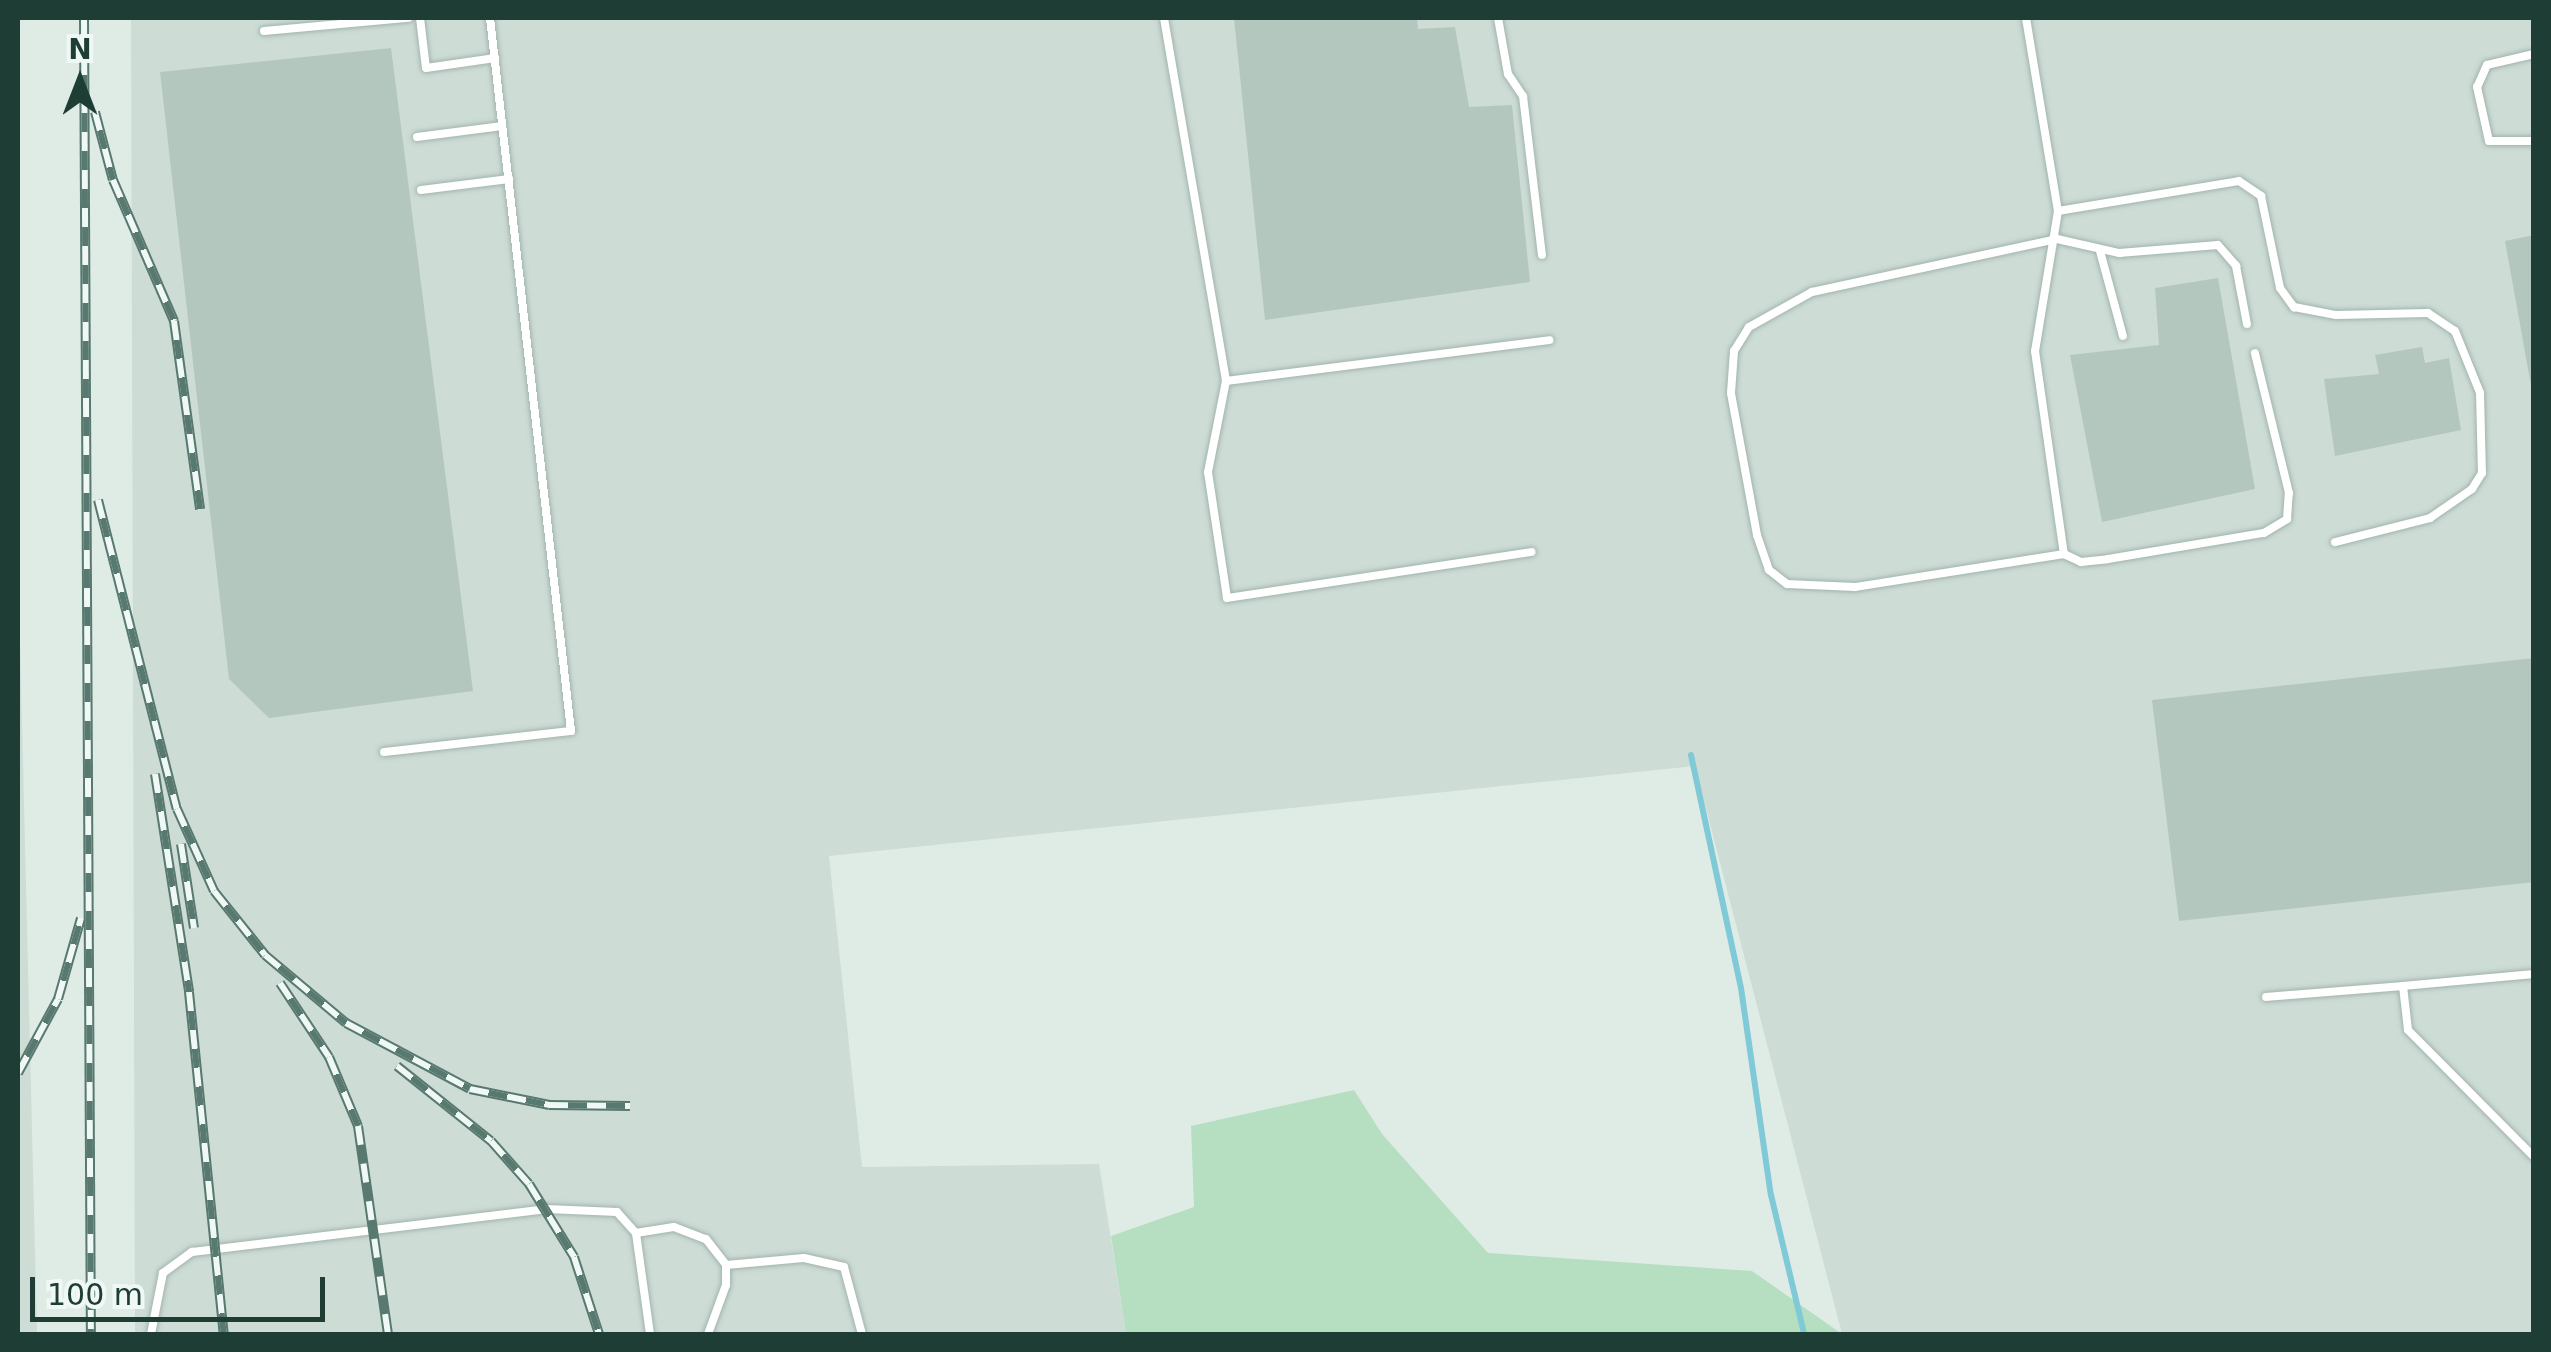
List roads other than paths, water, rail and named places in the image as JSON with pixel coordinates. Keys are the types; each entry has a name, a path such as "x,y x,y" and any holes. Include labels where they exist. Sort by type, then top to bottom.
{"lane":[{"path":"264,32 408,18"},
{"path":"420,18 426,68 495,58"},
{"path":"384,752 571,731 490,18"},
{"path":"1164,18 1226,381 1208,472 1226,598 1532,552"},
{"path":"1498,18 1508,74 1523,96 1542,255"},
{"path":"2026,18 2058,211 2057,238 2036,351 2064,554"},
{"path":"2534,54 2487,66 2477,87 2488,142 2534,141"},
{"path":"417,137 502,126"},
{"path":"421,190 509,179"},
{"path":"2058,211 2239,181 2261,196 2280,288 2294,307 2336,315 2428,312 2455,331 2480,393 2482,473 2472,489 2430,518 2335,542"},
{"path":"2247,324 2236,266 2218,245 2100,251 2057,238 1812,292 1749,327 1734,350 1731,393 1757,535 1770,570 1787,584 1855,588 2064,554 2080,562 2264,533 2286,519 2290,493 2254,353"},
{"path":"2100,251 2123,336"},
{"path":"1226,381 1549,340"},
{"path":"2266,997 2534,974"},
{"path":"2403,986 2408,1030 2534,1157"},
{"path":"151,1334 163,1274 192,1252 547,1209 617,1212 636,1233 650,1334"},
{"path":"636,1233 690,1230 726,1264 726,1285 708,1334"},
{"path":"726,1264 804,1258 844,1267 862,1334"}],"waterway":[{"path":"1691,755 1741,988 1771,1195 1804,1334"}],"railway":[{"path":"84,18 91,1334"},
{"path":"95,112 113,180 174,321 200,509"},
{"path":"98,500 177,809 214,891 265,955 346,1023 470,1089 549,1105 630,1106"},
{"path":"155,774 189,992 224,1334"},
{"path":"181,844 194,928"},
{"path":"18,1073 58,999 81,918"},
{"path":"280,983 329,1057 358,1126 388,1334"},
{"path":"397,1066 491,1141 529,1184 574,1257 599,1334"}]}
